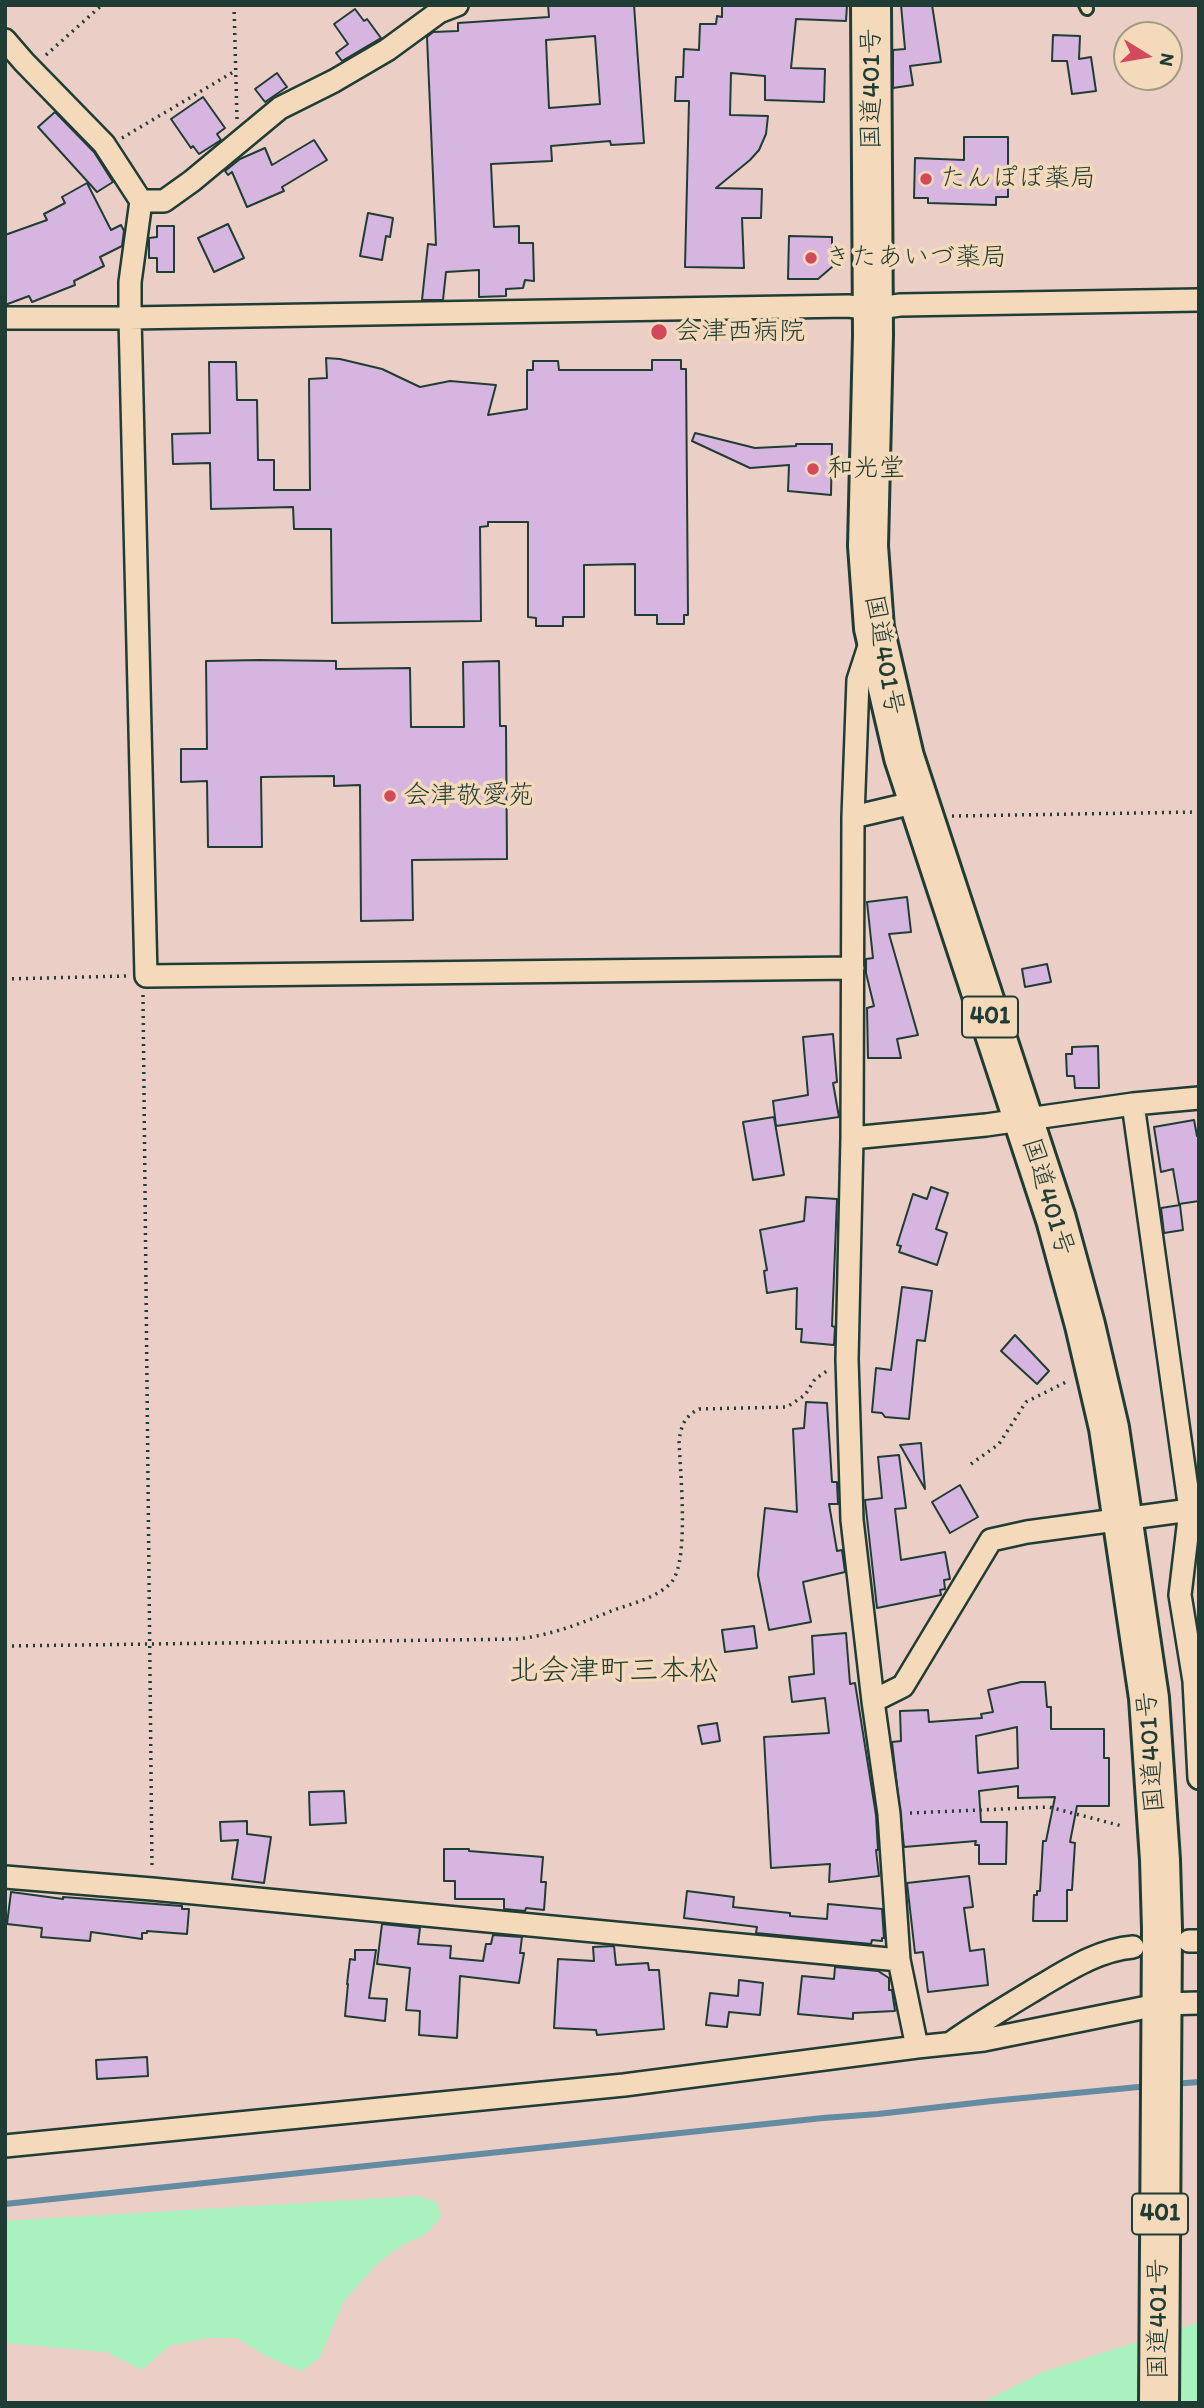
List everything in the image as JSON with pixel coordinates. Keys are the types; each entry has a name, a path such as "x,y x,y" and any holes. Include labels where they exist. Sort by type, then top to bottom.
{"highway":[{"name":"国道401号","path":"871,5 872,309 868,545 874,628 890,705 920,810 1056,1219 1096,1370 1109,1428 1124,1520 1149,1698 1160,1860 1162,2015 1158,2403"}],"street":[{"path":"141,201 164,201 280,108 387,50 443,8"},
{"path":"5,40 108,151 141,201 130,282 130,318 146,976 853,968"},
{"path":"5,318 834,307 872,309 900,305 1199,300"},
{"path":"874,628 858,680 853,817 852,1138 847,1359 852,1520 889,1814 899,1960 917,2047"},
{"path":"853,817 920,810"},
{"path":"852,1138 1199,1098"},
{"path":"1133,1104 1194,1509 1180,1595 1194,1681 1199,1778"},
{"path":"873,1701 903,1686 991,1540 1015,1534 1194,1509"},
{"path":"5,1877 899,1960"},
{"path":"950,2044 982,2021 1082,1962 1117,1948 1133,1947"},
{"path":"5,2146 625,2085 1162,2015 1199,2003"}],"path":[{"path":"30,69 102,5"},
{"path":"234,5 238,144"},
{"path":"108,151 123,137 235,71"},
{"path":"920,810 1199,812"},
{"path":"5,979 146,976 143,992 152,1889"},
{"path":"5,1646 518,1639 560,1632 663,1590 674,1579 682,1554 679,1440 687,1415 699,1409 787,1407 805,1395 815,1379 847,1359"},
{"path":"971,1464 999,1444 1026,1402 1096,1370"},
{"path":"889,1814 1049,1807 1122,1826"}],"green space":[{"path":"418,2196 437,2202 441,2217 426,2234 401,2246 377,2264 344,2301 319,2359 301,2371 270,2358 236,2338 207,2338 169,2346 142,2370 106,2352 5,2343 5,2221"},
{"path":"1199,2322 1199,2403 981,2403 1043,2372"}],"building":[{"path":"548,5 634,5 644,143 611,145 610,141 551,146 552,161 491,164 494,227 519,226 519,243 533,243 534,281 525,280 523,288 506,289 506,296 479,297 479,270 446,272 443,300 422,300 428,244 436,245 427,37 433,32 458,31 458,23 549,17","holes":["595,36 600,104 549,108 546,40"]},
{"path":"722,5 847,5 846,21 796,19 791,68 825,69 824,102 765,100 765,76 731,73 730,115 768,116 766,134 759,150 750,160 716,188 762,189 761,218 742,218 744,268 685,267 689,101 675,101 676,77 683,77 684,49 699,50 700,24 716,24 717,16 722,17"},
{"path":"901,5 932,5 941,62 910,66 913,85 893,88 893,50 905,49"},
{"path":"355,9 364,21 367,19 381,38 342,61 336,53 348,44 334,24"},
{"path":"1053,35 1080,36 1079,59 1091,57 1096,91 1072,94 1067,61 1052,61"},
{"path":"277,73 287,87 265,102 255,89"},
{"path":"203,97 225,128 217,134 221,140 199,154 193,146 191,148 171,119"},
{"path":"55,112 94,152 113,182 97,192 38,127"},
{"path":"964,137 1008,137 1008,197 996,197 996,205 928,203 928,198 914,198 915,158 964,160"},
{"path":"314,140 327,160 282,187 284,191 247,207 232,172 228,175 225,171 240,159 265,148 272,165"},
{"path":"87,183 111,230 121,225 124,231 122,246 100,257 104,266 74,281 75,285 32,302 29,296 5,305 5,235 47,220 44,214 65,203 62,197"},
{"path":"368,213 393,218 390,237 386,236 382,260 360,256"},
{"path":"228,224 244,258 214,272 198,238"},
{"path":"157,226 174,226 174,272 157,272 157,258 149,258 149,238 157,237"},
{"path":"789,236 832,237 832,267 818,279 788,279"},
{"path":"326,358 382,369 420,387 450,381 496,385 488,415 527,409 527,370 533,370 533,361 558,361 559,370 652,370 652,360 681,360 681,369 686,369 688,615 684,615 684,624 657,624 657,615 635,615 635,564 584,565 584,617 563,617 563,626 536,626 536,618 528,617 528,522 488,522 488,526 480,527 481,621 332,623 331,529 294,529 293,507 211,509 210,463 173,464 172,434 210,433 209,362 236,362 237,400 257,400 258,460 274,460 274,490 310,490 309,379 327,378"},
{"path":"695,433 755,448 832,444 831,495 788,491 789,465 750,468 692,441"},
{"name":"会津敬愛苑","path":"206,661 336,661 336,669 410,668 411,727 464,727 463,662 499,661 500,726 506,726 507,859 412,860 413,920 361,921 360,785 334,786 334,776 261,777 262,847 208,847 207,781 181,782 181,749 207,749"},
{"path":"907,897 911,932 889,934 918,1035 897,1039 901,1058 868,1058 867,1008 874,1006 866,973 866,959 873,958 867,902"},
{"path":"1047,964 1051,982 1025,987 1022,969"},
{"path":"833,1034 837,1082 833,1083 839,1117 776,1126 773,1101 808,1095 803,1037"},
{"path":"1098,1046 1099,1088 1075,1088 1074,1076 1067,1076 1066,1054 1072,1054 1072,1047"},
{"path":"774,1117 784,1175 753,1180 743,1122"},
{"path":"1194,1120 1199,1136 1199,1201 1179,1204 1173,1169 1161,1172 1154,1127"},
{"path":"931,1187 948,1193 936,1229 947,1233 937,1265 899,1252 901,1246 897,1245 913,1194 927,1199"},
{"path":"806,1197 837,1199 832,1326 835,1327 834,1345 801,1342 802,1329 796,1329 797,1288 767,1293 764,1271 767,1270 760,1230 804,1221"},
{"path":"1180,1205 1183,1230 1164,1233 1161,1208"},
{"path":"902,1287 932,1291 925,1341 917,1340 909,1419 885,1417 882,1413 872,1412 876,1368 891,1370"},
{"path":"1015,1335 1049,1371 1037,1384 1001,1351"},
{"path":"806,1402 827,1403 832,1482 837,1482 838,1504 829,1504 837,1551 842,1550 845,1572 803,1582 811,1622 769,1630 758,1575 765,1508 797,1512 793,1429 804,1428"},
{"path":"921,1443 925,1489 900,1445"},
{"path":"899,1455 906,1508 895,1509 901,1560 945,1552 950,1579 944,1580 945,1589 940,1590 941,1595 877,1608 865,1500 882,1498 878,1457"},
{"path":"960,1485 978,1517 950,1533 932,1502"},
{"path":"754,1626 757,1648 725,1652 722,1630"},
{"path":"846,1633 850,1684 855,1683 876,1815 879,1876 829,1882 830,1864 771,1868 764,1737 829,1733 825,1698 792,1702 789,1677 814,1674 812,1636"},
{"path":"1021,1682 1045,1682 1047,1707 1051,1707 1051,1729 1104,1729 1104,1758 1109,1758 1109,1806 1077,1806 1070,1842 1075,1843 1072,1890 1067,1890 1067,1921 1033,1921 1034,1895 1040,1891 1043,1841 1046,1841 1055,1797 1018,1798 1018,1786 979,1791 981,1822 1007,1822 1006,1864 979,1864 979,1845 975,1845 976,1841 904,1847 892,1742 901,1741 900,1711 928,1710 929,1722 982,1718 981,1714 993,1712 988,1690","holes":["1017,1727 1018,1768 978,1773 976,1736"]},
{"path":"717,1723 720,1741 702,1744 698,1726"},
{"path":"344,1791 346,1823 310,1825 309,1792"},
{"path":"247,1821 247,1834 271,1837 264,1883 232,1879 238,1840 221,1841 220,1822"},
{"path":"444,1849 543,1857 541,1882 546,1882 544,1910 504,1909 504,1899 455,1899 455,1881 444,1881"},
{"path":"969,1876 973,1907 964,1908 970,1951 984,1949 988,1985 928,1992 923,1952 915,1953 907,1883"},
{"path":"687,1891 734,1897 733,1907 790,1913 790,1916 827,1919 828,1904 882,1909 884,1938 882,1941 872,1940 871,1944 756,1933 757,1927 684,1918"},
{"path":"11,1892 63,1899 182,1906 182,1909 189,1909 187,1934 147,1931 142,1933 142,1939 91,1932 90,1941 41,1937 42,1928 7,1924"},
{"path":"382,1924 420,1928 418,1944 451,1946 450,1958 483,1961 486,1944 491,1944 493,1935 522,1937 520,1953 524,1953 519,1983 460,1976 457,2038 419,2035 420,2011 406,2010 410,1968 377,1964"},
{"path":"614,1946 616,1965 648,1963 649,1970 659,1970 664,2029 597,2035 596,2030 554,2028 558,1959 594,1961 593,1947"},
{"path":"355,1950 376,1950 369,1998 387,1999 385,2021 345,2016 350,1959 355,1960"},
{"path":"835,1967 878,1971 889,1978 889,1990 892,1990 895,2011 853,2013 853,2019 798,2014 802,1976 834,1979"},
{"path":"739,1980 763,1983 760,2015 729,2012 727,2027 706,2025 710,1993 738,1996"},
{"path":"147,2057 148,2076 97,2079 96,2060"}],"waterway":[{"path":"1173,2084 1199,2082"},
{"path":"5,2204 1149,2086"}],"place":[{"name":"たんぽぽ薬局","path":"926,179"},
{"name":"きたあいづ薬局","path":"811,258"},
{"name":"会津西病院","path":"659,332"},
{"name":"和光堂","path":"813,469"},
{"name":"会津敬愛苑","path":"390,796"}],"district":[{"name":"北会津町三本松","path":"614,1672"}]}
